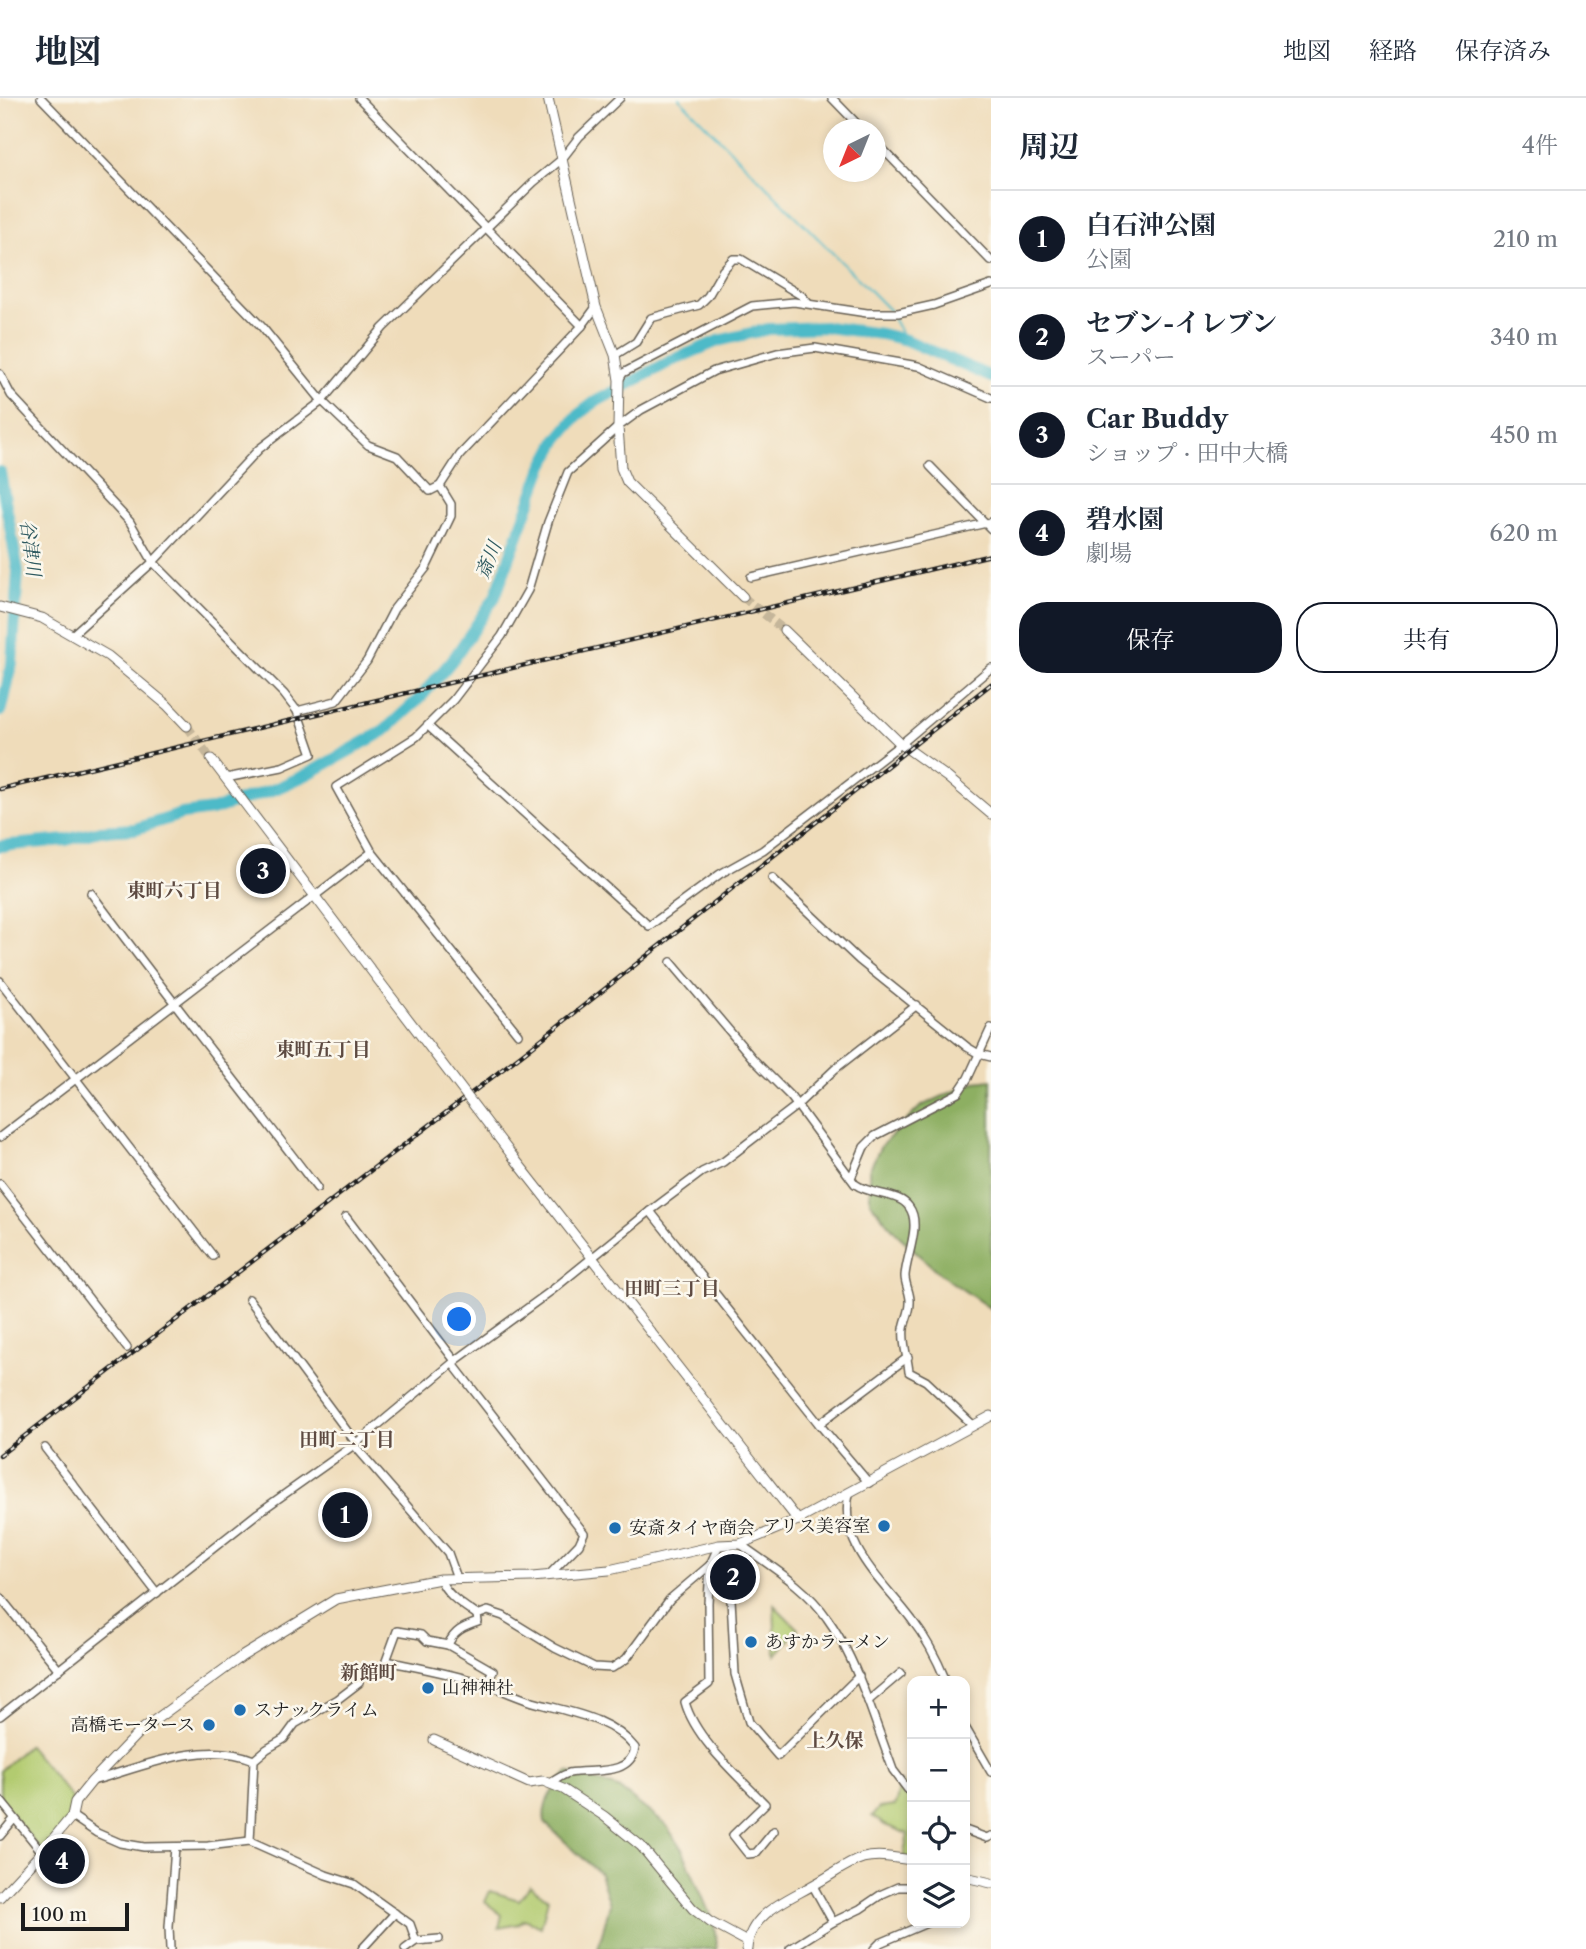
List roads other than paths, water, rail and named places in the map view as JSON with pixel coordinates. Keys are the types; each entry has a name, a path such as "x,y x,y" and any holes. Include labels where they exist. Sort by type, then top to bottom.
{"street":[{"path":"41,98 262,327 322,401 368,445 397,456 430,491 440,486 460,455 582,326 596,307"},
{"path":"359,98 582,326"},
{"path":"548,98 596,307 615,355 619,380 621,468 627,482 743,597"},
{"path":"72,635 153,562 259,449 322,401 383,328 534,182 562,159 579,136 620,98"},
{"path":"832,98 852,119"},
{"path":"886,152 991,261"},
{"path":"615,355 636,341 651,318 688,309 703,301 733,259 741,259 802,296 809,304"},
{"path":"619,380 622,373 752,306 770,303 809,304 867,313 898,313 934,305 991,285"},
{"path":"518,1034 372,852 336,788 406,744 428,726 453,700 495,645 528,590 548,522 568,472 618,424 641,410 714,371 777,353 815,348 918,366 991,398"},
{"path":"0,374 11,395 130,522 153,562 258,666 298,711 312,754 282,767 227,780"},
{"path":"930,466 989,525"},
{"path":"298,711 335,701 367,661 394,609 426,568 451,516 451,504 440,486"},
{"path":"751,577 989,525"},
{"path":"0,607 42,618 108,656 167,705 187,726"},
{"path":"784,630 901,744 947,777 991,814"},
{"path":"428,726 649,926 720,874 763,850 901,744 991,668"},
{"path":"211,759 514,1158 594,1256 798,1520"},
{"path":"0,1137 372,852"},
{"path":"772,878 859,960 979,1054 991,1057"},
{"path":"92,893 173,1003 317,1188"},
{"path":"671,962 754,1060 791,1097 851,1178 865,1191 901,1199 910,1207 913,1239 905,1278 911,1299 910,1313 903,1330 909,1372 926,1381 973,1425"},
{"path":"0,981 213,1256"},
{"path":"0,1716 258,1513 355,1444 454,1363 551,1291 650,1211 702,1172 723,1162 796,1106 835,1069 917,1005"},
{"path":"851,1178 864,1147 875,1136 958,1093 968,1078 991,1028"},
{"path":"0,1184 127,1348"},
{"path":"650,1211 869,1483"},
{"path":"346,1217 584,1533 579,1544 550,1574"},
{"path":"249,1299 355,1444 448,1553 457,1578"},
{"path":"819,1424 908,1357"},
{"path":"0,1898 72,1816 75,1802 92,1781 140,1731 241,1657 336,1600 440,1579 532,1577 609,1570 719,1545 740,1544 798,1520 849,1494 973,1425 987,1419 991,1428"},
{"path":"45,1448 157,1594"},
{"path":"849,1494 847,1501 851,1532 862,1559 918,1628 936,1654 944,1676"},
{"path":"740,1544 794,1584 827,1617 859,1676 893,1770 907,1788"},
{"path":"719,1545 710,1565 709,1684 685,1702 688,1713 709,1744 765,1804 733,1835 748,1854 756,1853 774,1831"},
{"path":"477,1615 488,1611 503,1616 574,1658 594,1667 612,1668 626,1658 670,1599 710,1565"},
{"path":"440,1579 455,1600 477,1615 478,1622 463,1626 453,1635 448,1645"},
{"path":"0,1597 59,1670"},
{"path":"731,1599 735,1674 749,1722 778,1756 859,1676"},
{"path":"485,1684 493,1671 448,1645 427,1641 421,1635 397,1631 386,1661 485,1684 532,1702 590,1718 629,1739 635,1748 634,1756 627,1765 610,1770 566,1774 550,1783"},
{"path":"868,1701 901,1673"},
{"path":"250,1841 254,1760 284,1739 295,1724 338,1699 359,1683 355,1680"},
{"path":"970,1736 991,1772"},
{"path":"434,1740 529,1783 550,1783 582,1801 641,1846 693,1909 747,1945 753,1928 762,1917 781,1902 845,1866 863,1858 885,1856 907,1859"},
{"path":"92,1781 183,1755 239,1754 254,1760"},
{"path":"0,1800 42,1852"},
{"path":"72,1816 97,1833 120,1843 144,1847 250,1841 326,1875 354,1884 410,1924 416,1941"},
{"path":"0,1836 14,1819"},
{"path":"970,1832 988,1838 991,1836"},
{"path":"170,1949 175,1847"},
{"path":"970,1878 991,1883"},
{"path":"813,1886 833,1922"},
{"path":"790,1949 882,1894 898,1887 907,1887"},
{"path":"362,1949 395,1913"},
{"path":"874,1949 916,1928"},
{"path":"405,1949 416,1941 439,1939"}],"waterway":[{"path":"679,98 890,311"},
{"path":"892,316 905,340"},
{"name":"斎川","path":"0,846 66,840 100,831 135,829 182,814 212,810 275,789 308,774 384,731 421,697 454,658 495,597 543,467 558,439 578,415 595,402 671,361 718,341 768,329 827,327 906,340 991,377"},
{"name":"谷津川","path":"0,472 18,571 12,663 0,711"}],"tunnel":[{"path":"743,597 784,630"},
{"path":"187,726 211,759"}],"railway":[{"path":"0,789 991,555"},
{"path":"0,1455 525,1052 991,684"}],"place":[{"name":"Car Buddy","path":"263,871"},
{"name":"白石沖公園","path":"345,1515"},
{"name":"アリス美容室","path":"884,1526"},
{"name":"安斎タイヤ商会","path":"615,1528"},
{"name":"セブン-イレブン","path":"733,1577"},
{"name":"あすかラーメン","path":"751,1642"},
{"name":"山神神社","path":"428,1688"},
{"name":"スナックライム","path":"240,1710"},
{"name":"高橋モータース","path":"209,1725"},
{"name":"碧水園","path":"62,1861"}],"district":[{"name":"東町六丁目","path":"174,890"},
{"name":"東町五丁目","path":"323,1049"},
{"name":"田町三丁目","path":"672,1288"},
{"name":"田町二丁目","path":"347,1439"},
{"name":"新館町","path":"369,1672"},
{"name":"上久保","path":"835,1740"}]}
